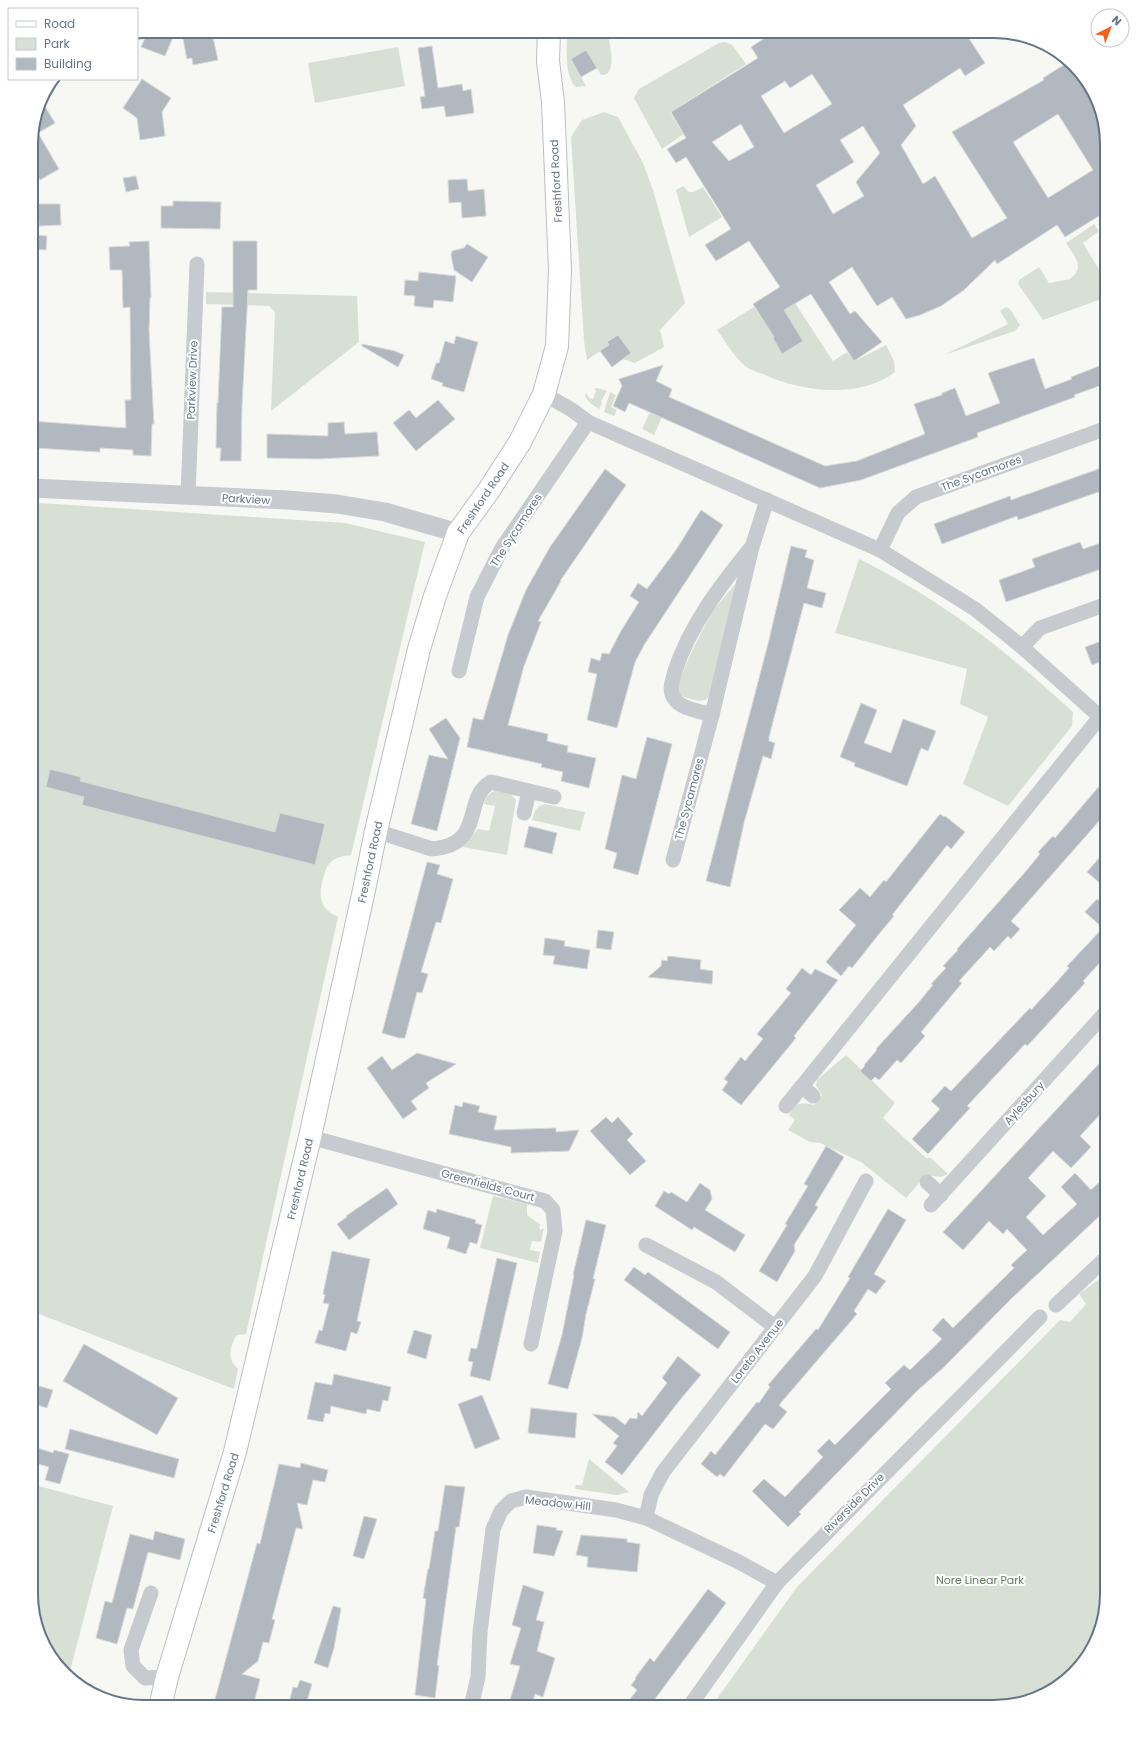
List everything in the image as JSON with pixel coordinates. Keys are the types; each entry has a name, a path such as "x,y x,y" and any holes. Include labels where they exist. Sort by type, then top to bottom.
{"main road":[{"name":"Freshford Road","path":"162,1700 167,1677 236,1452 310,1137 376,831 422,642 435,596 458,533 489,490 520,442 544,394 557,346 560,270 552,102 548,62 549,38"}],"street":[{"name":"Parkview Drive","path":"188,496 197,264"},
{"path":"544,394 572,410 588,422 880,550 975,609 1022,647 1100,716"},
{"name":"The Sycamores","path":"459,671 477,597 502,548 588,422"},
{"name":"The Sycamores","path":"880,550 898,513 916,496 1100,430"},
{"name":"Parkview","path":"38,488 337,504 385,512 458,533"},
{"name":"The Sycamores","path":"673,860 712,715 752,547 767,500"},
{"name":"The Sycamores","path":"712,715 678,704 672,696 671,686 681,653 700,616 729,575 752,547"},
{"path":"1022,647 1040,628 1100,607"},
{"path":"786,1106 808,1091 1100,725"},
{"path":"376,831 432,849 441,848 462,838 470,826 479,794 484,785 491,782 554,797"},
{"path":"524,813 529,792"},
{"name":"Aylesbury","path":"927,1182 936,1200 1100,1020"},
{"name":"Greenfields Court","path":"310,1137 545,1201 553,1210 555,1231 531,1344"},
{"name":"Loreto Avenue","path":"646,1518 651,1495 663,1472 815,1276 866,1181"},
{"path":"646,1245 716,1282 775,1327"},
{"path":"1056,1305 1100,1264"},
{"name":"Riverside Drive","path":"694,1700 777,1583 1040,1317"},
{"name":"Meadow Hill","path":"473,1700 478,1678 480,1632 493,1529 501,1511 512,1501 526,1497 616,1510 646,1518 739,1562 777,1583"},
{"path":"151,1593 131,1650 133,1666 145,1678 167,1677"}],"green space":[{"path":"567,38 608,38 612,58 610,70 607,74 601,75 586,50 571,59 586,86 576,87 572,82 568,69"},
{"path":"725,42 732,45 746,64 670,112 681,131 685,128 685,133 662,149 634,98 639,89 719,43"},
{"path":"398,47 405,86 315,103 308,63"},
{"path":"604,112 618,117 643,163 653,190 685,303 660,330 664,347 635,363 623,359 631,353 618,335 607,342 609,345 587,360 584,341 571,137 582,120"},
{"path":"683,186 689,192 694,192 703,187 722,217 689,237 676,190"},
{"path":"1094,224 1099,231 1083,243 1100,271 1100,300 1043,320 1018,284 1019,280 1039,267 1049,283 1070,279 1075,275 1078,266 1075,257 1066,243"},
{"path":"206,292 357,296 359,342 271,411 275,312 269,306 206,304"},
{"path":"795,303 833,361 847,352 855,361 886,345 894,361 895,372 881,381 866,386 849,389 813,389 796,386 748,368 735,355 717,330 754,307 765,322"},
{"path":"1006,307 1010,309 1020,325 1015,331 944,355 1008,324 1000,311"},
{"path":"597,388 607,391 601,401 602,403 599,409 590,403 585,396 586,393 589,398 593,399 596,391 594,389"},
{"path":"610,392 616,395 611,407 617,410 614,416 604,412"},
{"path":"652,413 662,417 654,435 642,429 649,414"},
{"path":"38,503 345,523 425,542 351,855 333,860 329,864 321,885 321,896 324,906 332,914 338,917 246,1334 237,1335 231,1348 230,1353 232,1361 238,1369 234,1389 38,1314"},
{"path":"859,559 901,581 962,620 1000,649 1073,712 1072,726 1008,806 963,784 988,717 960,704 967,669 835,633"},
{"path":"738,581 710,696 705,700 699,701 684,697 678,693 677,685 693,649 713,610"},
{"path":"498,790 510,793 516,800 507,855 463,847 478,829 489,831 495,806 484,804 489,794"},
{"path":"545,804 585,812 580,831 532,820 539,806"},
{"path":"846,1055 895,1103 883,1118 926,1158 931,1158 948,1174 941,1177 926,1175 906,1198 861,1162 820,1143 810,1142 788,1130 795,1120 789,1115 794,1108 801,1103 814,1105 822,1095 816,1086 817,1080"},
{"path":"493,1196 527,1204 527,1215 541,1225 539,1226 540,1230 544,1228 541,1242 532,1241 530,1250 540,1252 538,1263 480,1248"},
{"name":"Nore Linear Park","path":"1100,1278 1099,1608 1092,1634 1086,1647 1069,1669 1047,1686 1034,1692 1008,1699 716,1700 797,1587 1060,1320 1070,1322 1086,1304 1079,1294"},
{"path":"589,1459 629,1492 617,1495 575,1489 576,1485 582,1485"},
{"path":"38,1486 113,1506 70,1670 52,1647 46,1634 39,1608"}],"building":[{"path":"145,38 173,38 165,56 141,47"},
{"path":"213,38 218,60 193,65 192,58 187,59 183,39"},
{"path":"765,38 969,38 985,63 965,76 960,68 903,105 916,126 901,145 923,184 935,176 972,238 1007,218 952,132 1044,80 1043,78 1064,65 1086,91 1096,117 1100,144 1100,215 1065,237 1057,225 997,264 995,260 964,290 941,306 906,319 892,297 877,306 852,267 829,282 850,314 855,311 882,342 854,361 811,294 784,310 803,341 782,354 773,338 774,337 753,304 780,287 749,241 716,261 705,245 731,229 686,157 676,163 667,149 686,138 671,112 758,58 751,47","holes":["812,74 832,104 784,133 761,96 785,81 790,88","1058,114 1093,170 1048,198 1013,142","741,124 754,147 729,161 712,142","863,126 880,153 856,182 864,196 833,214 816,185 854,162 840,140"]},
{"path":"432,46 438,88 462,84 463,91 471,89 474,113 446,117 444,106 422,109 420,97 425,96 418,48"},
{"path":"586,50 597,68 581,77 571,59"},
{"path":"142,79 171,98 162,112 165,136 140,140 137,118 123,108"},
{"path":"45,107 55,123 39,133"},
{"path":"38,134 59,169 40,180 38,177"},
{"path":"136,176 139,189 126,192 123,178"},
{"path":"467,179 468,191 484,189 486,216 462,218 461,202 449,203 448,180"},
{"path":"173,201 221,202 220,229 161,228 161,206 173,206"},
{"path":"38,204 60,204 61,225 39,226"},
{"path":"38,235 47,236 46,250 38,249"},
{"path":"149,241 151,298 149,331 154,424 152,424 151,456 133,455 133,450 100,448 100,452 38,448 38,422 126,428 125,400 131,400 130,307 123,308 122,270 110,270 109,247 130,246 129,242"},
{"path":"233,241 257,241 257,290 248,290 242,406 241,461 220,461 221,448 216,448 222,307 233,307"},
{"path":"467,244 488,257 472,282 454,270 451,255 452,251 464,248"},
{"path":"419,272 456,276 453,302 434,300 433,308 414,306 415,296 404,295 405,280 418,281"},
{"path":"618,335 631,353 612,367 600,351 609,345 607,342"},
{"path":"456,336 478,342 464,392 442,386 443,383 431,379 436,363 439,363 445,341 454,344"},
{"path":"362,344 395,351 404,355 398,367 362,346"},
{"path":"1034,358 1045,389 1072,379 1071,377 1100,366 1100,386 1074,395 1075,397 977,433 978,437 861,480 820,488 629,403 625,412 613,406 622,386 619,379 663,365 656,381 672,389 669,397 825,466 857,461 925,434 914,404 942,395 942,393 955,388 966,416 1000,403 988,373"},
{"path":"438,400 455,419 416,451 393,423 409,410 416,418"},
{"path":"344,422 345,434 377,432 379,456 318,459 267,458 267,434 328,436 328,423"},
{"path":"1100,468 1100,491 1018,520 1017,516 942,544 934,524 1010,496 1011,500"},
{"path":"605,469 626,485 560,581 538,621 541,622 524,666 508,725 548,734 547,741 568,746 567,752 596,758 589,788 561,781 563,772 541,767 542,764 467,747 473,718 483,720 508,635 526,590 550,547"},
{"path":"701,510 723,525 644,645 635,662 617,728 587,720 597,674 588,672 591,658 600,661 602,653 609,654 639,602 630,596 638,583 647,589 676,550"},
{"path":"1080,542 1083,549 1100,543 1100,569 1006,602 999,580 1035,567 1032,559"},
{"path":"791,546 807,550 805,557 814,560 807,588 826,593 822,608 804,603 769,737 769,741 775,743 771,759 763,756 744,823 730,887 706,881 769,640"},
{"path":"1100,642 1100,662 1092,665 1085,647"},
{"path":"861,703 877,710 864,743 891,753 903,719 936,731 928,751 921,748 907,786 854,766 855,763 840,757"},
{"path":"446,718 460,738 437,831 411,824 429,755 448,759 429,729"},
{"path":"647,737 672,744 638,875 613,868 617,853 605,849 622,775 636,779"},
{"path":"50,769 81,777 80,781 275,832 280,813 325,824 315,865 82,805 84,797 46,787"},
{"path":"1100,785 1100,820 1011,921 1020,929 1011,939 1008,936 994,951 990,947 959,981 962,983 921,1032 925,1036 901,1063 897,1060 879,1080 875,1077 871,1081 860,1071 877,1050 876,1049 933,985 931,984 946,968 943,966 1027,870 1040,854 1038,852 1053,836 1055,838"},
{"path":"940,814 944,817 945,816 965,832 951,849 947,845 892,915 894,916 852,968 849,966 841,976 826,962 856,925 839,910 860,888 870,897 884,880 886,882"},
{"path":"529,826 557,833 552,854 524,847"},
{"path":"1100,857 1100,883 1087,872"},
{"path":"427,862 440,865 437,874 453,879 441,923 436,922 421,972 428,974 422,993 417,992 405,1038 399,1038 382,1033"},
{"path":"1097,899 1100,902 1100,925 1085,912"},
{"path":"598,930 614,932 611,950 596,948"},
{"path":"1100,931 1100,963 1083,981 1085,983 1027,1046 1025,1044 967,1106 970,1108 928,1154 912,1139 940,1109 931,1101 945,1086 951,1091 1030,1008 1031,1010 1069,968 1067,966"},
{"path":"545,938 565,941 564,946 590,950 587,969 553,964 555,956 543,955"},
{"path":"668,956 701,960 700,969 713,971 712,984 648,977 661,966 662,960 667,961"},
{"path":"802,968 811,975 815,969 838,980 794,1036 796,1038 741,1105 722,1090 728,1082 724,1079 741,1057 745,1061 763,1039 757,1034 791,993 786,989"},
{"path":"417,1053 456,1064 426,1083 429,1088 411,1101 417,1109 403,1119 367,1068 382,1056 392,1070"},
{"path":"1100,1063 1100,1115 1080,1136 1091,1147 1071,1168 1053,1151 1028,1178 1046,1196 1026,1217 1043,1235 1077,1204 1061,1187 1075,1173 1091,1190 1100,1182 1100,1216 1012,1298 944,1367 918,1390 799,1512 801,1514 788,1527 752,1491 764,1479 785,1497 823,1457 817,1451 829,1439 835,1445 891,1389 885,1383 904,1365 910,1370 942,1339 932,1330 943,1318 953,1328 1014,1268 1011,1265 1027,1250 1007,1229 1003,1234 989,1221 963,1250 943,1232"},
{"path":"463,1102 480,1106 478,1112 497,1116 494,1130 556,1128 556,1132 579,1130 569,1151 511,1153 511,1147 449,1134 455,1105 462,1107"},
{"path":"606,1117 612,1123 618,1117 633,1134 627,1140 646,1161 630,1175 590,1131"},
{"path":"826,1146 844,1157 815,1205 818,1207 794,1245 795,1251 777,1282 759,1271 787,1225 785,1224 808,1186 804,1184"},
{"path":"700,1183 710,1190 712,1199 705,1210 745,1235 735,1252 694,1227 692,1230 655,1206 664,1191 669,1194 671,1192 687,1202"},
{"path":"387,1188 398,1204 349,1240 337,1224 347,1217 346,1216"},
{"path":"437,1209 476,1220 475,1223 482,1225 477,1244 470,1242 466,1254 447,1248 450,1237 423,1229 428,1210 436,1213"},
{"path":"888,1209 906,1220 874,1274 886,1281 876,1294 868,1289 854,1311 857,1314 779,1405 787,1412 773,1429 765,1424 724,1477 720,1474 717,1477 701,1464 711,1451 715,1455 757,1402 759,1403 770,1387 768,1385 816,1329 818,1330 850,1278 848,1277"},
{"path":"586,1220 606,1225 593,1279 595,1279 586,1314 582,1338 568,1389 548,1384 562,1335 573,1275"},
{"path":"332,1251 370,1259 357,1321 361,1322 357,1334 351,1332 346,1351 315,1343 319,1330 322,1331 329,1304 323,1303 325,1295 323,1294"},
{"path":"497,1258 517,1263 490,1381 470,1376 473,1362 468,1361 471,1348 477,1348"},
{"path":"634,1267 645,1275 648,1272 730,1332 718,1349 624,1280"},
{"path":"414,1330 432,1335 426,1359 407,1353"},
{"path":"84,1344 178,1398 157,1435 63,1381"},
{"path":"678,1356 701,1375 622,1475 605,1462 617,1446 613,1443 619,1436 592,1414 615,1417 625,1425 630,1418 637,1419 638,1412 642,1416 667,1383 662,1378"},
{"path":"334,1374 391,1387 388,1401 383,1400 380,1412 367,1409 366,1414 331,1406 330,1414 325,1413 323,1422 307,1419 315,1382 332,1385"},
{"path":"39,1386 53,1390 47,1408 38,1405"},
{"path":"482,1395 500,1439 475,1449 458,1404"},
{"path":"531,1408 577,1413 575,1438 528,1433"},
{"path":"70,1429 179,1459 174,1478 65,1449"},
{"path":"38,1448 53,1453 54,1450 69,1454 60,1484 45,1480 49,1467 38,1464"},
{"path":"301,1463 328,1470 325,1482 313,1480 307,1505 297,1503 303,1529 296,1528 272,1619 275,1620 269,1643 263,1642 258,1661 242,1674 260,1679 255,1700 215,1700 257,1543 260,1544 279,1464 300,1468"},
{"path":"445,1485 465,1487 459,1527 456,1527 437,1665 439,1666 435,1698 415,1695 426,1599 423,1598 435,1531 438,1531"},
{"path":"364,1516 377,1519 364,1559 353,1556"},
{"path":"537,1525 557,1528 556,1530 563,1531 554,1556 533,1553"},
{"path":"155,1531 185,1539 180,1560 148,1552 133,1609 127,1608 117,1644 96,1638 105,1601 112,1603 130,1534 153,1540"},
{"path":"581,1535 627,1539 627,1542 640,1544 637,1572 587,1567 588,1557 576,1555"},
{"path":"523,1585 544,1592 536,1620 544,1622 537,1651 555,1658 543,1697 535,1694 533,1700 510,1700 520,1666 510,1664 521,1628 512,1625"},
{"path":"708,1589 726,1603 654,1700 629,1700 637,1690 631,1685 636,1679 635,1678 650,1658 654,1662"},
{"path":"333,1606 341,1608 334,1648 328,1668 314,1663"},
{"path":"300,1680 312,1684 307,1700 290,1699 293,1687 297,1688"}]}
